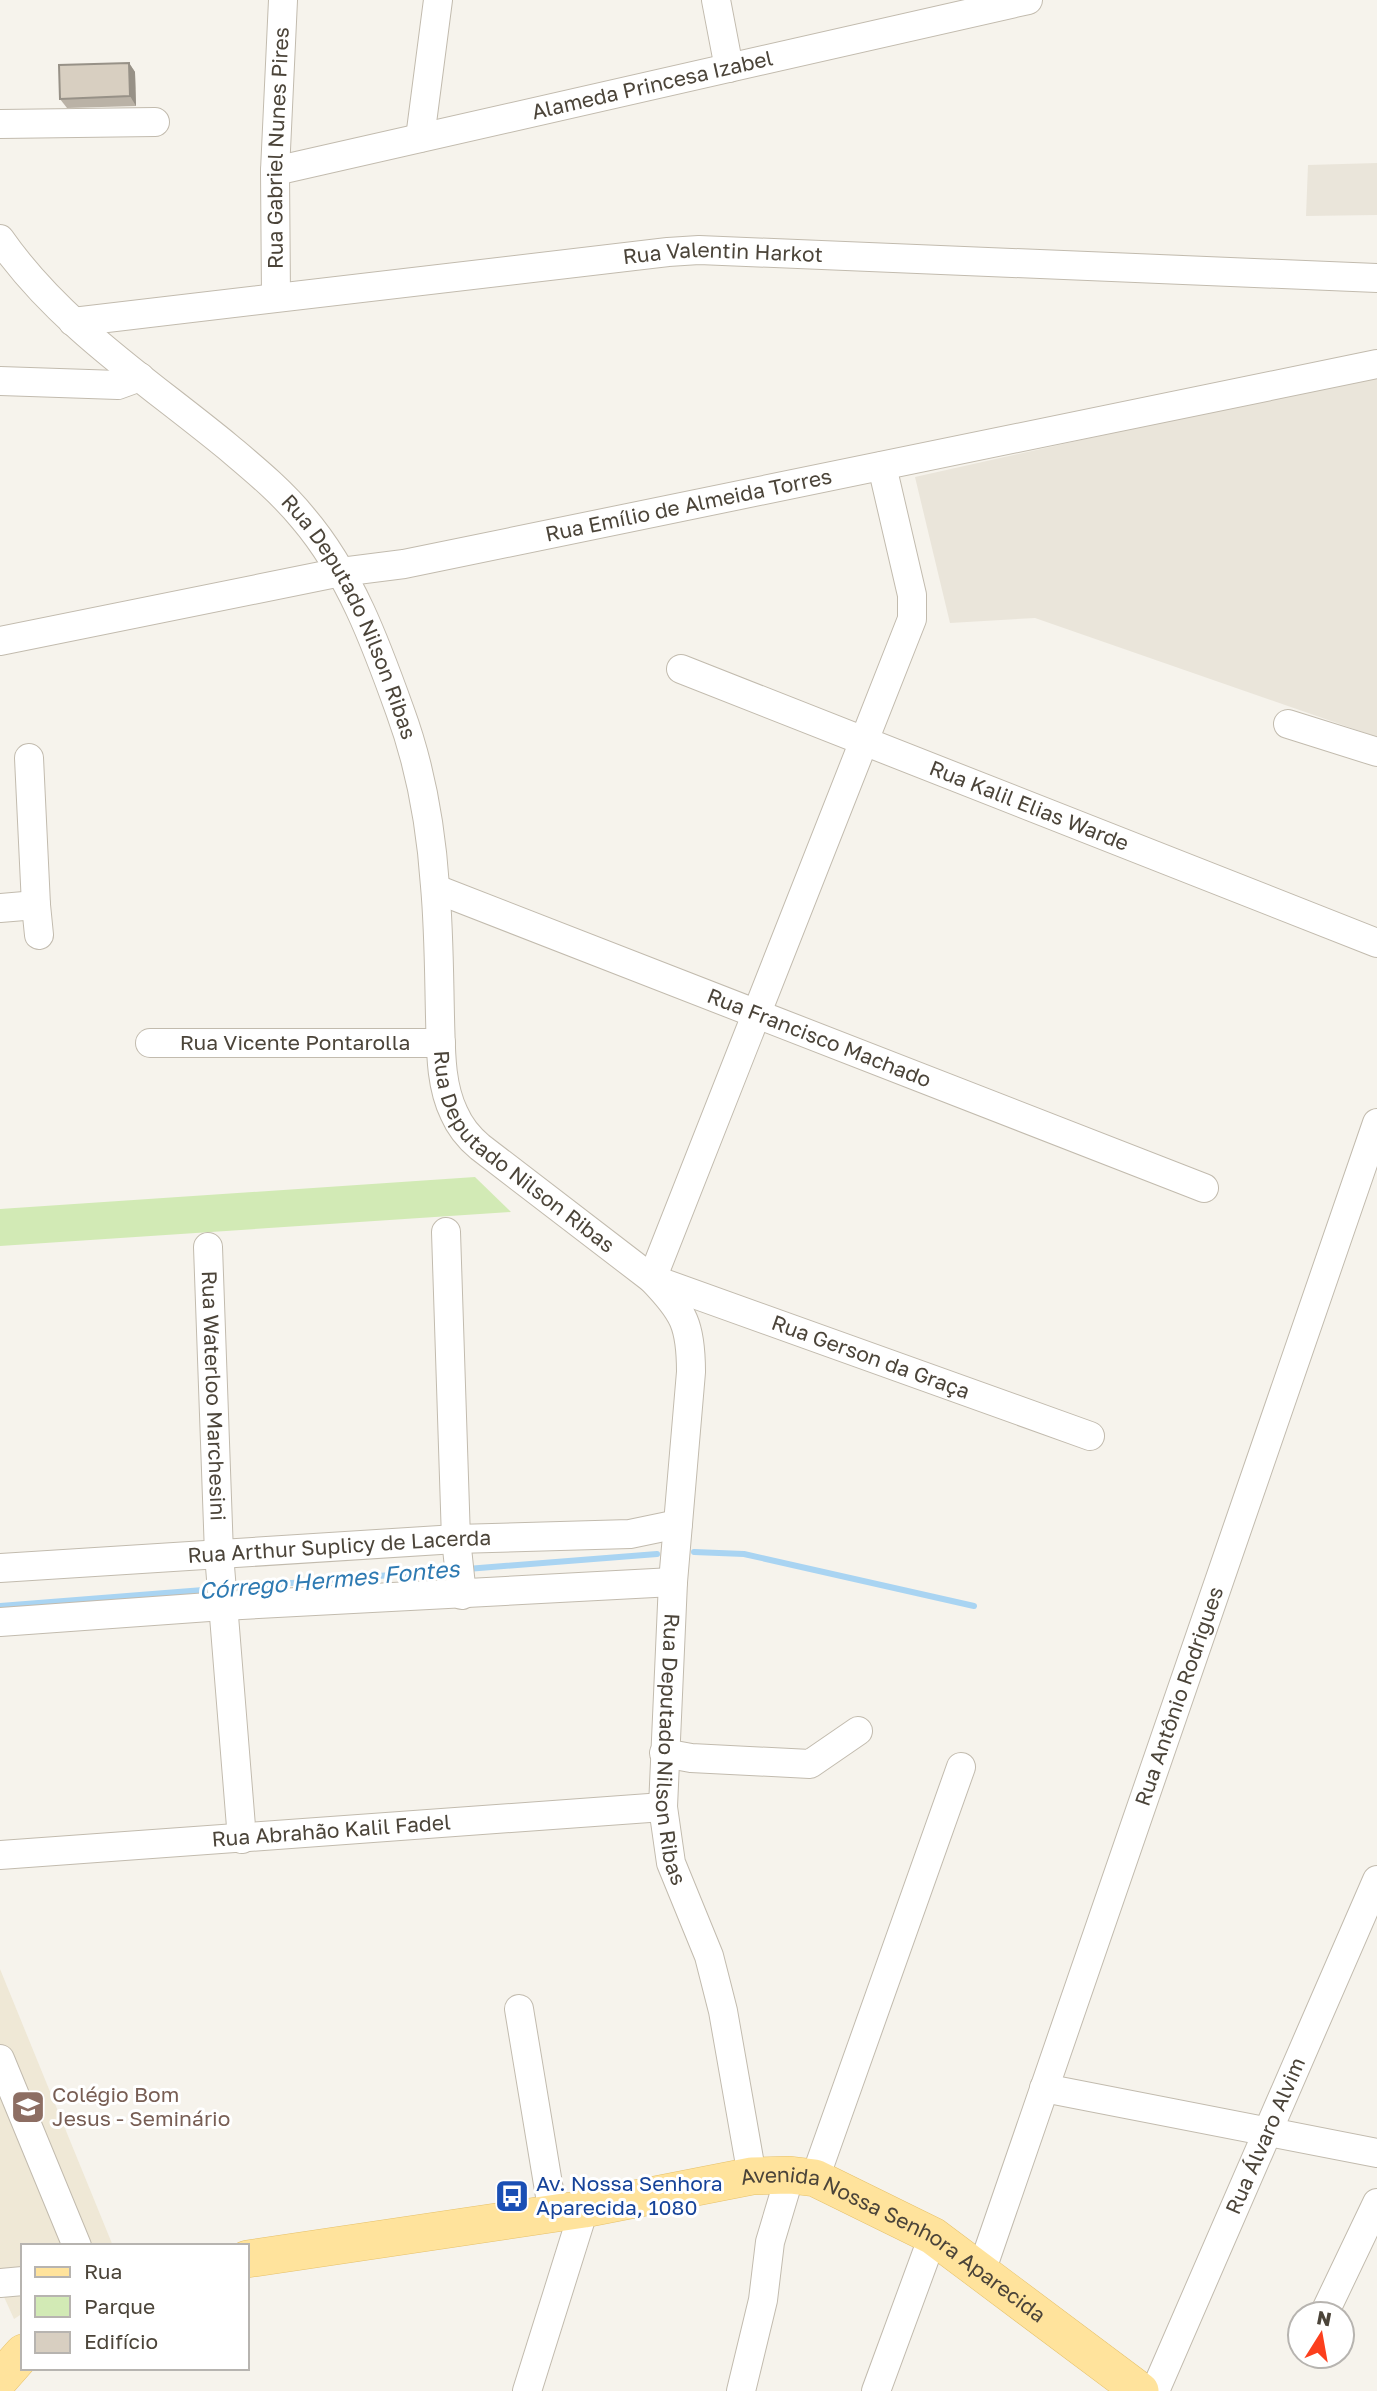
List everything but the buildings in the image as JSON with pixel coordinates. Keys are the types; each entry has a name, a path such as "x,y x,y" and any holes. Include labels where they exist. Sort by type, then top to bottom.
{"main road":[{"name":"Avenida Nossa Senhora Aparecida","path":"248,2259 568,2212 752,2176 802,2176 933,2236 1140,2391"},
{"path":"0,2379 21,2355"}],"street":[{"name":"Rua Gabriel Nunes Pires","path":"276,297 275,171 283,0"},
{"path":"420,138 438,0"},
{"path":"716,0 729,68"},
{"name":"Alameda Princesa Izabel","path":"275,171 1028,0"},
{"path":"0,124 155,122"},
{"name":"Rua Deputado Nilson Ribas","path":"0,239 37,287 73,322 277,491 303,517 341,572 375,645 413,749 428,819 436,889 441,1043 452,1111 463,1132 652,1279 674,1302 684,1318 691,1351 673,1581 663,1807 671,1863 709,1956 723,2011 752,2176"},
{"name":"Rua Valentin Harkot","path":"73,322 699,250 1377,278"},
{"name":"Rua Emílio de Almeida Torres","path":"0,641 341,572 404,564 1377,364"},
{"path":"0,382 118,385 140,377"},
{"path":"652,1279 908,631 913,607 882,466"},
{"name":"Rua Kalil Elias Warde","path":"681,669 1377,943"},
{"path":"1288,724 1377,752"},
{"path":"29,758 39,935"},
{"name":"Rua Francisco Machado","path":"436,889 1204,1188"},
{"path":"0,908 36,905"},
{"name":"Rua Vicente Pontarolla","path":"150,1043 441,1043"},
{"name":"Rua Antônio Rodrigues","path":"981,2272 1044,2088 1366,1192 1377,1122"},
{"path":"446,1232 456,1539 461,1595"},
{"name":"Rua Waterloo Marchesini","path":"208,1247 219,1554 242,1839"},
{"name":"Rua Gerson da Graça","path":"652,1279 1090,1436"},
{"name":"Rua Arthur Suplicy de Lacerda","path":"0,1568 456,1539 630,1534 678,1524"},
{"path":"0,1622 223,1606 461,1595 673,1581"},
{"path":"664,1753 691,1758 810,1765 858,1731"},
{"path":"741,2391 763,2300 770,2242 802,2176 961,1767"},
{"name":"Rua Abrahão Kalil Fadel","path":"0,1855 663,1807"},
{"name":"Rua Álvaro Alvim","path":"1155,2391 1377,1880"},
{"path":"519,2008 568,2212 527,2391"},
{"path":"0,2059 76,2244"},
{"path":"1044,2088 1377,2153"},
{"path":"1331,2300 1377,2203"},
{"path":"876,2391 933,2236"},
{"path":"0,2284 21,2281"}],"shaded area":[{"path":"1377,163 1377,215 1306,216 1308,165"},
{"path":"1377,374 1377,737 1035,618 950,623 915,477"},
{"name":"Colégio Bom Jesus - Seminário","path":"0,1969 112,2244 21,2244 21,2314 14,2319 0,2288"}],"green space":[{"path":"475,1177 511,1212 0,1246 0,1209"}],"waterway":[{"path":"694,1552 744,1554 974,1606"},
{"name":"Córrego Hermes Fontes","path":"467,1569 657,1554"},
{"name":"Córrego Hermes Fontes","path":"230,1588 453,1570"},
{"name":"Córrego Hermes Fontes","path":"0,1606 216,1589"}],"place":[{"name":"Colégio Bom Jesus - Seminário","path":"28,2107"},
{"name":"Av. Nossa Senhora Aparecida, 1080","path":"512,2196"}]}
